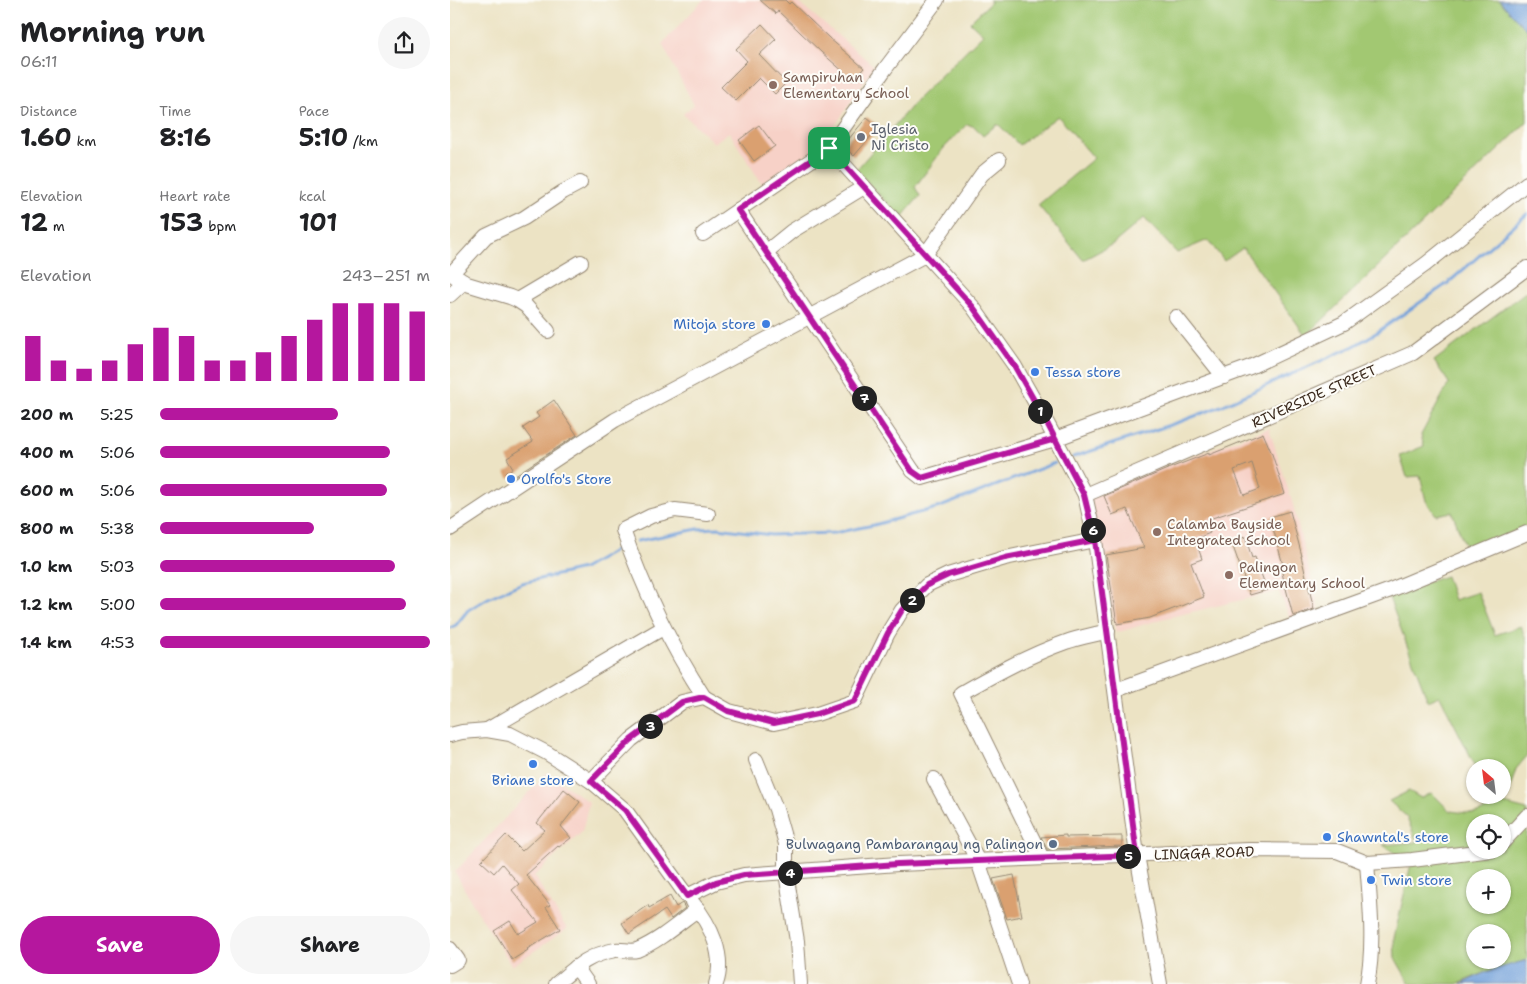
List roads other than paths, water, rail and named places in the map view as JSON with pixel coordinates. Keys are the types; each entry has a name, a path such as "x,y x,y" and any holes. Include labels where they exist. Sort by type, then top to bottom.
{"street":[{"path":"703,234 829,148 885,69 938,0"},
{"path":"829,148 973,307 1014,365 1084,495 1095,540 1137,855 1160,984"},
{"path":"450,529 616,420 925,254 982,174 999,160"},
{"path":"548,331 526,306 517,300 464,282 451,274 486,236 524,218 580,183"},
{"path":"738,210 912,471 922,478 1055,439 1224,377 1250,367 1344,323 1426,264 1527,183"},
{"path":"766,252 792,231 864,187"},
{"path":"517,300 581,262"},
{"name":"RIVERSIDE STREET","path":"1084,495 1413,353 1527,268"},
{"path":"450,295 464,282"},
{"path":"1176,317 1224,377"},
{"path":"708,514 675,510 651,516 623,530 663,628 679,659 704,697 728,711 774,723 817,714 855,701 888,633 902,610 927,585 948,575 1005,558 1095,540"},
{"path":"1116,690 1388,591 1527,533"},
{"path":"487,730 663,628"},
{"path":"1042,858 961,693 1038,653 1067,642 1108,631"},
{"path":"591,781 631,740 653,723 682,702 704,697"},
{"path":"450,736 462,732 487,730 510,734 547,753 591,781 625,810 698,909 711,930 718,953 719,976 716,984"},
{"path":"756,760 779,818 786,844 786,873 798,941 800,984"},
{"path":"934,779 978,861 1019,984"},
{"path":"1511,834 1527,816"},
{"name":"LINGGA ROAD","path":"687,896 716,882 744,875 898,864 1249,850 1337,850 1367,863"},
{"path":"1367,984 1370,971 1372,922 1367,863 1466,853"},
{"path":"556,984 576,967 598,953 619,949 634,951 646,946 698,909"},
{"path":"450,949 458,960 450,965"},
{"path":"576,967 588,984"}],"water":[{"path":"1499,0 1527,0 1527,30 1526,29"},
{"path":"1527,960 1527,984 1461,984 1486,972 1496,969 1511,969 1511,965"}],"waterway":[{"path":"1073,457 1221,406 1354,346 1448,283 1527,214"},
{"path":"637,541 698,529 718,528 771,535 834,533 874,525 940,507 1055,463"},
{"path":"450,628 456,625 468,610 490,597 522,583 583,569 621,547"}],"place":[{"name":"Sampiruhan Elementary School","path":"773,85"},
{"name":"Iglesia Ni Cristo","path":"861,137"},
{"name":"Mitoja store","path":"766,324"},
{"name":"Tessa store","path":"1035,372"},
{"name":"Orolfo's Store","path":"511,479"},
{"name":"Calamba Bayside Integrated School","path":"1157,532"},
{"name":"Palingon Elementary School","path":"1229,575"},
{"name":"Briane store","path":"533,764"},
{"name":"Shawntal's store","path":"1327,837"},
{"name":"Bulwagang Pambarangay ng Palingon","path":"1053,844"},
{"name":"Twin store","path":"1371,880"}]}
